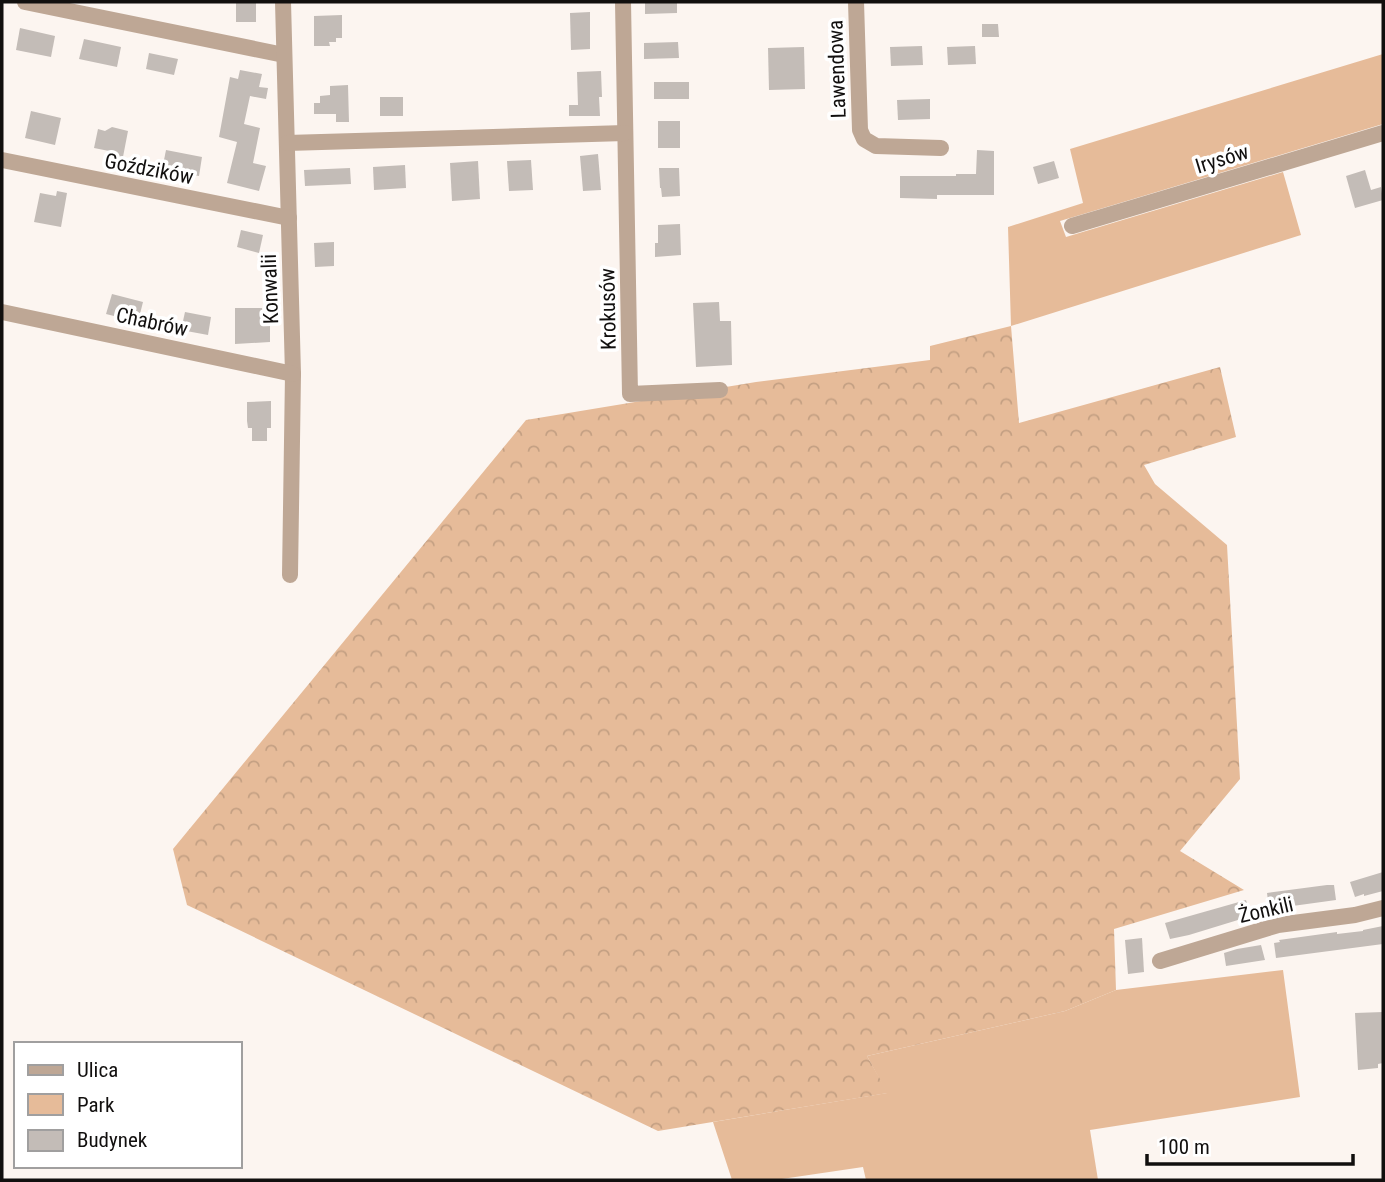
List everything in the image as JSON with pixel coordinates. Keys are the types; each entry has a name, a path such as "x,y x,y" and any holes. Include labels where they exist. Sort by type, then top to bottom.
{"street":[{"path":"24,2 284,55"},
{"name":"Konwalii","path":"283,2 293,374 290,575"},
{"name":"Krokusów","path":"623,2 630,394 720,390"},
{"name":"Lawendowa","path":"856,2 860,130 864,139 876,146 941,148"},
{"path":"288,143 625,133"},
{"name":"Irysów","path":"1072,226 1383,133"},
{"name":"Goździków","path":"2,160 289,218"},
{"name":"Chabrów","path":"2,312 293,374"},
{"name":"Żonkili","path":"1160,961 1278,925 1355,915 1383,908"}],"green space":[{"path":"1383,54 1383,124 1060,221 1066,237 1283,172 1301,235 1011,326 1008,227 1083,203 1070,149"},
{"path":"1011,326 1019,423 1220,367 1236,437 1144,465 1155,484 1227,545 1240,779 1180,851 1244,890 1114,929 1116,990 1065,1011 867,1056 888,1093 658,1131 187,905 173,849 526,420 756,382 930,360 930,346"},
{"path":"1283,970 1300,1097 1090,1130 1098,1180 866,1180 863,1167 775,1180 732,1180 713,1122 887,1093 867,1056 1065,1011 1116,990"}],"building":[{"path":"236,2 256,3 256,22 236,22"},
{"path":"645,2 677,2 677,13 645,14"},
{"path":"590,12 590,49 571,50 570,13"},
{"path":"342,15 342,38 329,42 330,46 314,46 314,16"},
{"path":"982,24 998,24 999,37 982,37"},
{"path":"20,28 55,36 51,57 16,50"},
{"path":"84,39 121,47 117,67 79,59"},
{"path":"678,42 679,58 644,59 644,43"},
{"path":"922,46 923,65 891,66 890,47"},
{"path":"975,46 976,64 948,65 947,47"},
{"path":"804,47 805,89 769,90 768,48"},
{"path":"149,53 178,59 174,75 146,69"},
{"path":"240,70 262,74 259,87 268,88 266,99 250,96 244,124 260,128 253,163 266,166 259,191 227,183 237,142 219,137 230,77 238,79"},
{"path":"601,71 600,116 569,116 569,105 578,105 577,72"},
{"path":"654,82 689,82 689,99 654,99"},
{"path":"348,85 349,122 336,122 336,114 314,114 314,103 320,103 320,96 330,95 330,86"},
{"path":"380,97 403,97 403,116 380,116"},
{"path":"930,99 930,119 898,120 897,100"},
{"path":"31,111 61,118 55,145 25,138"},
{"path":"658,121 680,121 680,148 658,148"},
{"path":"112,127 128,131 122,162 107,159 109,151 94,148 98,129 105,131"},
{"path":"166,150 202,157 199,176 162,170"},
{"path":"977,150 994,151 994,195 937,195 937,199 900,198 900,176 976,174"},
{"path":"598,154 601,190 583,191 580,156"},
{"path":"531,160 533,190 509,191 507,161"},
{"path":"478,161 480,199 452,201 450,163"},
{"path":"1054,161 1059,178 1038,184 1033,167"},
{"path":"405,165 406,188 374,190 373,167"},
{"path":"350,168 351,184 305,186 304,170"},
{"path":"659,168 679,168 680,196 662,197"},
{"path":"1365,170 1371,190 1381,187 1383,200 1355,208 1346,176"},
{"path":"57,191 67,193 61,227 34,222 40,193 56,196"},
{"path":"680,224 681,255 655,257 658,225"},
{"path":"241,230 263,235 259,253 237,247"},
{"path":"334,242 334,266 315,267 314,243"},
{"path":"112,294 143,302 138,322 106,314"},
{"path":"719,302 720,321 731,321 732,365 696,367 693,303"},
{"path":"235,308 262,308 263,322 270,322 270,342 235,344"},
{"path":"185,312 211,317 208,335 181,330"},
{"path":"271,401 271,428 267,428 267,441 252,441 252,428 248,428 247,421 247,402"},
{"path":"1383,872 1383,891 1355,897 1350,882"},
{"path":"1334,885 1336,900 1278,908 1279,914 1270,916 1267,893"},
{"path":"1246,900 1251,916 1170,939 1165,923"},
{"path":"1383,926 1383,944 1276,958 1274,943 1280,942 1279,940 1363,931"},
{"path":"1142,938 1144,972 1128,974 1125,940"},
{"path":"1261,945 1265,960 1226,966 1224,953"},
{"path":"1383,1012 1383,1063 1378,1064 1378,1068 1358,1070 1355,1013"}]}
